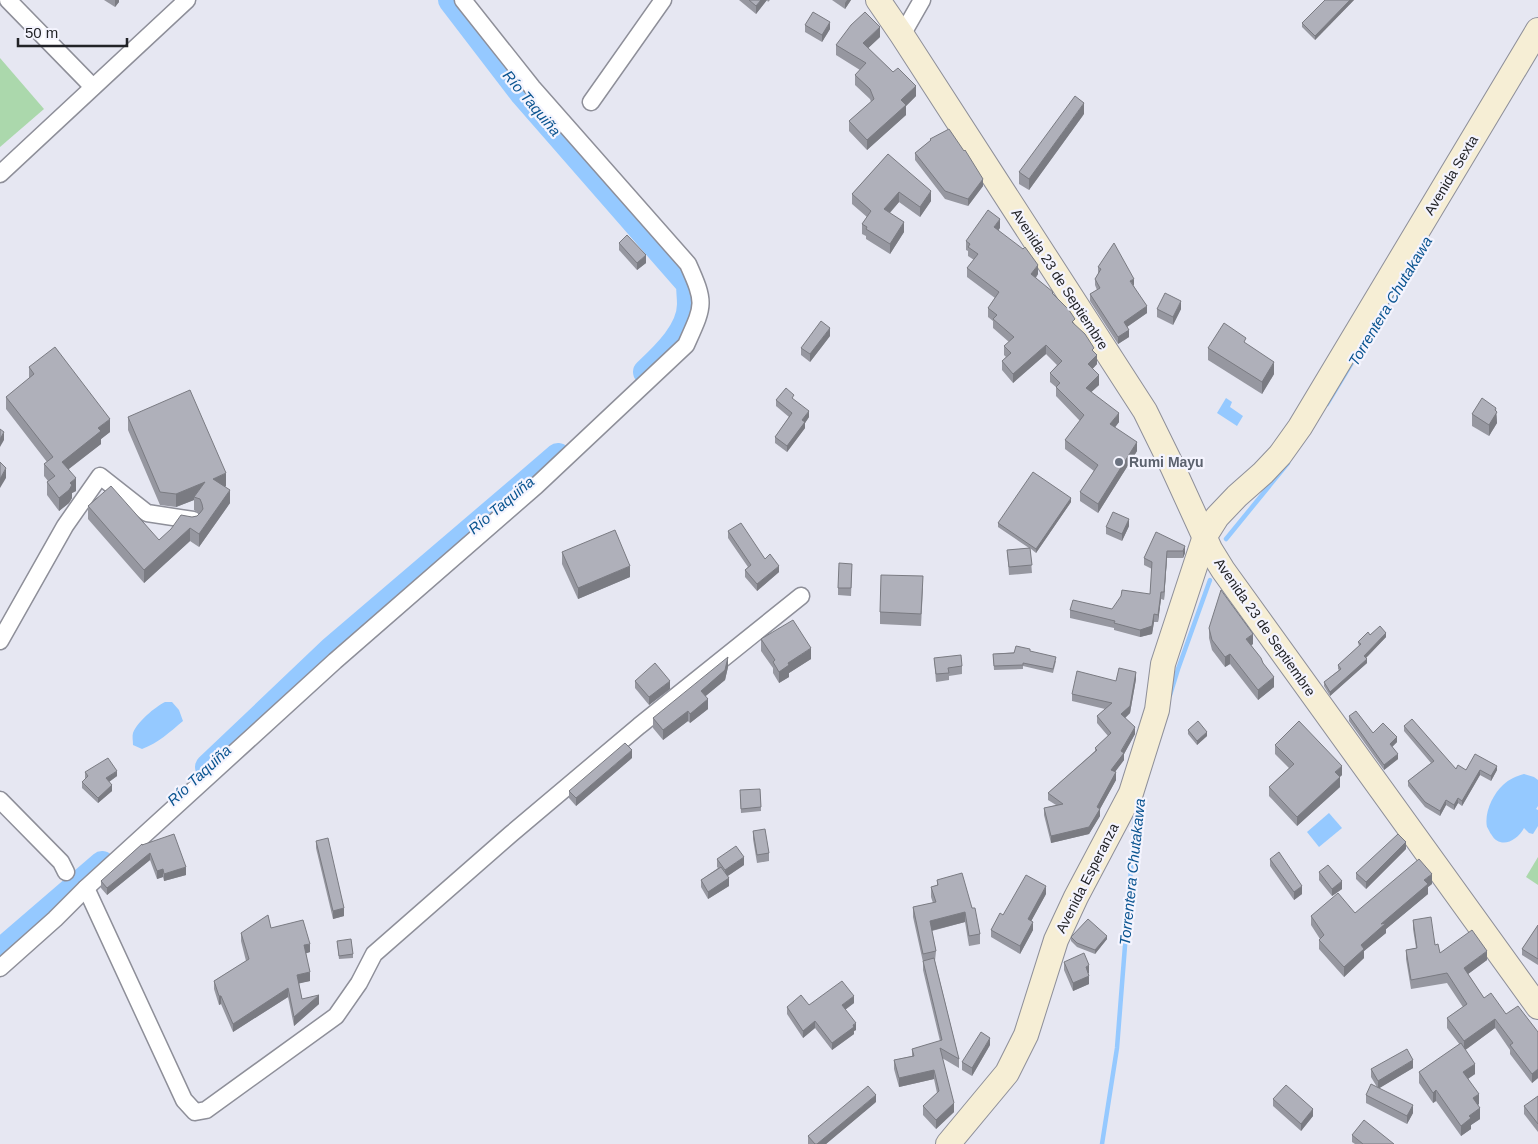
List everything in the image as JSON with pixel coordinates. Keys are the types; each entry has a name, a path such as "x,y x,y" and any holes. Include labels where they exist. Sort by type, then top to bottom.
{"main road":[{"name":"Avenida 23 de Septiembre","path":"878,0 902,34 1145,411 1208,543 1223,570 1538,1007"},
{"name":"Avenida Sexta","path":"1208,543 1218,517 1280,455 1300,427 1538,30"},
{"name":"Avenida Esperanza","path":"948,1144 1007,1073 1026,1035 1056,940 1076,897 1131,793 1157,710 1163,664 1208,543"}],"street":[{"path":"8,0 93,87"},
{"path":"0,174 186,0"},
{"path":"0,968 336,661 536,486 686,345 700,314 702,302 700,290 688,264 532,87 463,0"},
{"path":"591,102 663,0"},
{"path":"902,34 922,0"},
{"path":"0,641 65,526 100,476 147,514 193,520"},
{"path":"86,888 184,1100 195,1112 206,1110 336,1016 360,983 374,954 624,738 801,596"},
{"path":"0,800 61,862 66,872"}],"green space":[{"path":"0,58 44,109 0,147"},
{"path":"1538,857 1538,885 1526,877"}],"water":[{"path":"1226,398 1232,402 1230,407 1243,416 1237,426 1217,413"},
{"path":"165,702 172,702 179,710 183,721 164,737 148,747 142,749 133,745 133,733 138,724"},
{"path":"1524,774 1538,780 1538,806 1536,809 1538,810 1538,826 1533,834 1524,828 1513,840 1504,843 1499,842 1487,827 1486,822 1490,804 1496,793 1505,783"},
{"path":"1329,813 1342,828 1319,847 1307,832"}],"building":[{"path":"749,0 761,0 756,6"},
{"path":"1325,0 1350,0 1315,36 1302,23"},
{"path":"813,12 830,22 822,35 805,25"},
{"path":"865,12 880,27 863,43 893,72 898,68 916,86 901,100 906,105 867,140 849,121 874,99 870,89 855,75 866,63 836,45 851,25"},
{"path":"1075,96 1084,103 1029,179 1019,172"},
{"path":"949,129 983,179 968,199 945,191 915,153 930,139"},
{"path":"888,154 931,191 920,207 899,192 884,209 904,222 890,244 866,229 867,227 862,224 871,211 852,194"},
{"path":"988,210 1000,219 994,227 1023,249 1025,247 1038,265 1031,274 1053,292 1069,310 1075,319 1072,322 1085,334 1094,348 1092,350 1097,355 1088,364 1099,375 1086,388 1119,413 1110,424 1137,442 1098,504 1080,492 1098,465 1065,440 1084,415 1056,387 1060,383 1050,373 1062,361 1046,345 1013,374 1002,361 1011,353 1004,346 1014,337 993,319 997,315 988,308 999,292 967,268 978,254 968,247 970,244 966,241"},
{"path":"627,235 646,255 637,263 619,243"},
{"path":"1114,243 1134,279 1130,281 1147,306 1124,322 1129,330 1118,337 1090,294 1100,288 1095,279 1101,269 1098,267"},
{"path":"1165,293 1181,301 1173,317 1157,309"},
{"path":"821,321 830,328 810,354 801,348"},
{"path":"1224,323 1246,338 1244,342 1274,362 1262,382 1208,348"},
{"path":"55,347 110,419 98,428 101,431 62,462 76,478 70,483 72,485 69,490 59,498 47,482 55,476 44,464 53,457 6,397 34,374 29,367"},
{"path":"786,388 794,395 792,398 809,411 802,420 805,422 787,446 775,437 792,413 776,400"},
{"path":"190,390 226,473 213,479 230,490 199,534 190,528 144,570 88,506 111,486 159,540 171,529 181,515 192,517 200,513 203,509 202,504 200,499 194,497 205,482 176,494 160,492 128,417"},
{"path":"1482,398 1496,408 1497,412 1489,425 1472,414"},
{"path":"0,429 4,432 0,439"},
{"path":"0,462 6,468 0,479"},
{"path":"1033,472 1071,498 1036,549 998,523"},
{"path":"1113,512 1129,519 1122,534 1106,527"},
{"path":"741,523 765,559 770,554 779,566 757,584 745,570 751,565 728,531"},
{"path":"615,530 630,566 578,588 562,552"},
{"path":"1156,532 1185,546 1183,551 1167,551 1164,592 1161,592 1158,615 1154,614 1152,626 1140,630 1114,623 1115,621 1070,610 1073,600 1112,609 1121,596 1122,590 1150,594 1152,562 1144,558"},
{"path":"1030,548 1032,565 1009,567 1007,550"},
{"path":"839,563 852,564 851,588 838,588"},
{"path":"881,575 923,576 921,614 880,612"},
{"path":"1221,590 1253,634 1246,639 1274,677 1258,690 1230,654 1225,657 1212,640 1209,628"},
{"path":"793,620 811,648 788,663 789,665 779,672 773,662 775,660 761,639"},
{"path":"1380,626 1386,633 1364,656 1367,659 1330,692 1324,682 1341,669 1338,665 1361,644 1358,642 1368,632 1370,635"},
{"path":"1016,646 1056,657 1053,669 1023,663 1023,665 994,666 993,654 1014,653"},
{"path":"961,655 962,666 948,668 949,673 936,674 934,658"},
{"path":"728,657 725,670 701,691 708,699 690,714 688,711 663,730 653,718"},
{"path":"655,663 670,681 649,697 635,681"},
{"path":"1119,668 1136,672 1130,706 1121,714 1135,727 1121,751 1124,753 1111,770 1116,772 1097,807 1100,809 1089,827 1051,836 1044,808 1063,804 1048,793 1097,750 1095,748 1111,733 1097,716 1112,703 1072,694 1077,671 1116,681"},
{"path":"1356,711 1373,733 1383,723 1397,737 1390,744 1398,754 1384,765 1349,716"},
{"path":"1412,719 1456,769 1458,765 1466,770 1475,754 1497,766 1491,776 1480,770 1462,801 1458,798 1454,805 1446,800 1440,811 1425,802 1408,781 1434,761 1404,726"},
{"path":"1198,721 1207,732 1197,741 1188,730"},
{"path":"1299,721 1342,766 1335,772 1340,777 1297,817 1269,787 1294,764 1275,745"},
{"path":"625,743 632,750 576,798 569,791"},
{"path":"108,758 117,771 106,778 112,785 98,798 82,782 88,776 85,772"},
{"path":"760,789 761,807 741,809 740,790"},
{"path":"765,829 769,853 757,855 753,831"},
{"path":"174,834 186,867 164,874 163,869 157,871 150,853 107,888 101,881 142,844"},
{"path":"1398,834 1406,842 1366,882 1356,873"},
{"path":"328,838 344,908 333,911 316,841"},
{"path":"736,846 744,857 725,870 717,859"},
{"path":"1279,852 1302,886 1294,892 1270,859"},
{"path":"1419,859 1432,874 1424,880 1428,884 1381,924 1386,923 1361,945 1364,949 1344,967 1319,940 1324,935 1311,916 1338,893 1355,913"},
{"path":"1328,865 1342,881 1332,889 1319,872"},
{"path":"721,867 729,878 708,892 701,880"},
{"path":"962,873 972,908 975,908 980,934 969,936 965,912 930,921 936,951 923,954 913,907 936,902 931,887 938,885 937,880"},
{"path":"1026,875 1046,886 1028,919 1033,922 1020,946 991,930 1000,913 1003,915"},
{"path":"268,915 271,928 303,920 310,944 304,945 310,972 297,975 302,999 319,995 294,1017 288,988 233,1024 214,981 249,959 241,933"},
{"path":"1431,917 1435,945 1438,944 1440,953 1472,930 1487,951 1464,968 1484,998 1491,993 1506,1014 1518,1006 1538,1032 1538,1069 1532,1074 1510,1045 1513,1043 1495,1019 1464,1041 1447,1018 1467,1004 1447,973 1411,980 1406,950 1417,948 1413,920"},
{"path":"1088,919 1107,936 1095,950 1077,943 1071,937"},
{"path":"1538,925 1538,959 1522,949"},
{"path":"351,939 353,954 339,956 337,941"},
{"path":"1084,953 1089,965 1086,967 1089,976 1073,983 1064,962"},
{"path":"934,958 959,1059 940,1048 954,1103 936,1120 923,1106 939,1091 934,1070 899,1078 894,1060 914,1056 912,1049 942,1040 923,961"},
{"path":"842,981 854,996 842,1005 856,1023 853,1025 854,1027 832,1043 815,1021 803,1031 787,1007 801,995 809,1005"},
{"path":"981,1032 990,1038 972,1068 962,1062"},
{"path":"1461,1043 1475,1064 1463,1072 1479,1094 1473,1098 1480,1108 1469,1116 1471,1118 1461,1126 1436,1090 1433,1093 1419,1072"},
{"path":"1407,1049 1413,1060 1378,1081 1371,1069"},
{"path":"1371,1084 1413,1105 1407,1116 1366,1095"},
{"path":"1286,1085 1313,1109 1301,1124 1273,1099"},
{"path":"868,1086 876,1095 815,1144 808,1136"},
{"path":"1538,1096 1538,1124 1524,1106"},
{"path":"1364,1120 1394,1144 1363,1144 1352,1135"}],"waterway":[{"name":"Río Taquiña","path":"451,0 523,94 689,284 690,304 686,324 675,342 646,372"},
{"name":"Torrentera Chutakawa","path":"1327,404 1412,263"},
{"name":"Río Taquiña","path":"208,767 331,650 558,456"},
{"name":"Torrentera Chutakawa","path":"1226,539 1288,463"},
{"name":"Torrentera Chutakawa","path":"1170,695 1210,580"},
{"name":"Torrentera Chutakawa","path":"1102,1144 1117,1048 1136,805"},
{"name":"Río Taquiña","path":"0,952 102,864"}],"place":[{"name":"Rumi Mayu","path":"1119,462"}]}
